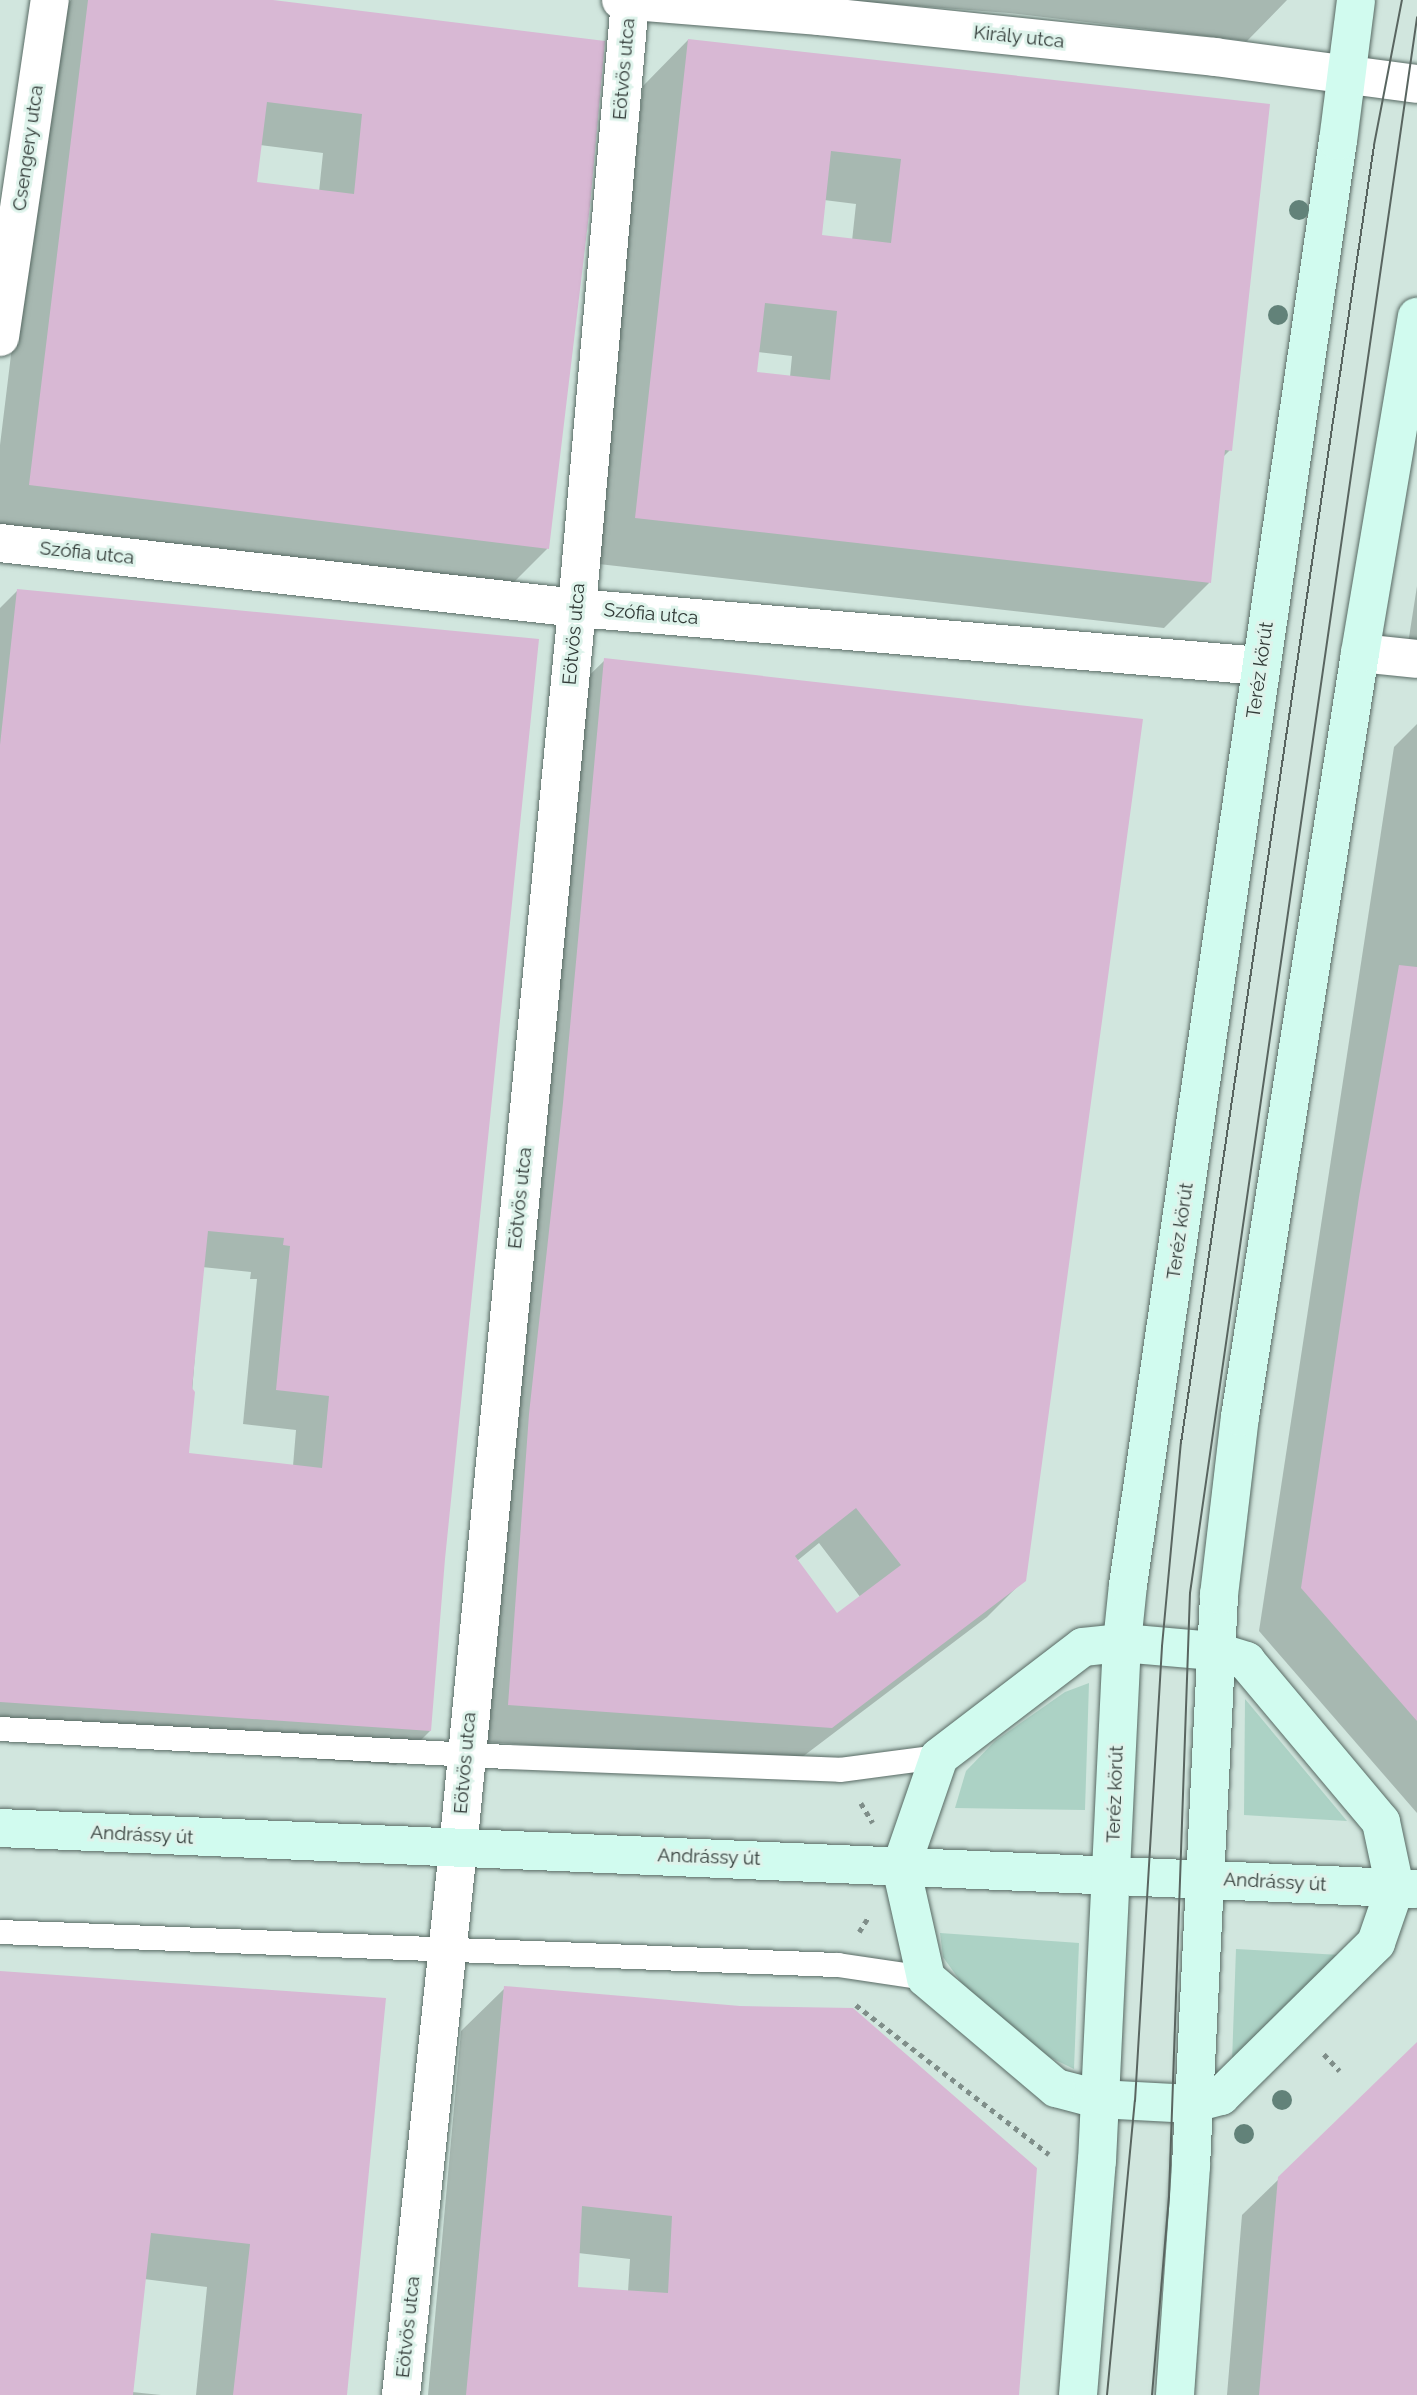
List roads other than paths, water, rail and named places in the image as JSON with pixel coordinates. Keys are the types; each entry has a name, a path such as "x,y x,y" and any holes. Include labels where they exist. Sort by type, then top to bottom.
{"main road":[{"name":"Teréz körút","path":"1078,2395 1097,2161 1122,1643 1356,0"},
{"path":"1175,2395 1191,2166 1214,1651 1240,1416 1360,653 1417,317"},
{"path":"1122,1643 1214,1651 1246,1661 1381,1822 1406,1888 1376,1943 1221,2096 1192,2104 1098,2099 1056,2088 926,1978 901,1867 939,1757 1083,1647 1122,1643"},
{"name":"Andrássy út","path":"0,1828 1406,1888"}],"street":[{"name":"Csengery utca","path":"0,337 50,0"},
{"name":"Király utca","path":"625,1 820,8 1417,84"},
{"name":"Eötvös utca","path":"401,2395 458,1849 577,608 625,1"},
{"name":"Szófia utca","path":"0,544 577,608 1261,666"},
{"path":"1360,653 1417,659"}],"lane":[{"path":"0,1729 466,1754 840,1770 939,1757"},
{"path":"0,1932 838,1965 926,1978"}],"tram line":[{"path":"1107,2395 1135,2101 1162,1646 1181,1443 1374,145 1402,0"},
{"path":"1152,2395 1169,2197 1190,1593 1417,17"}]}
